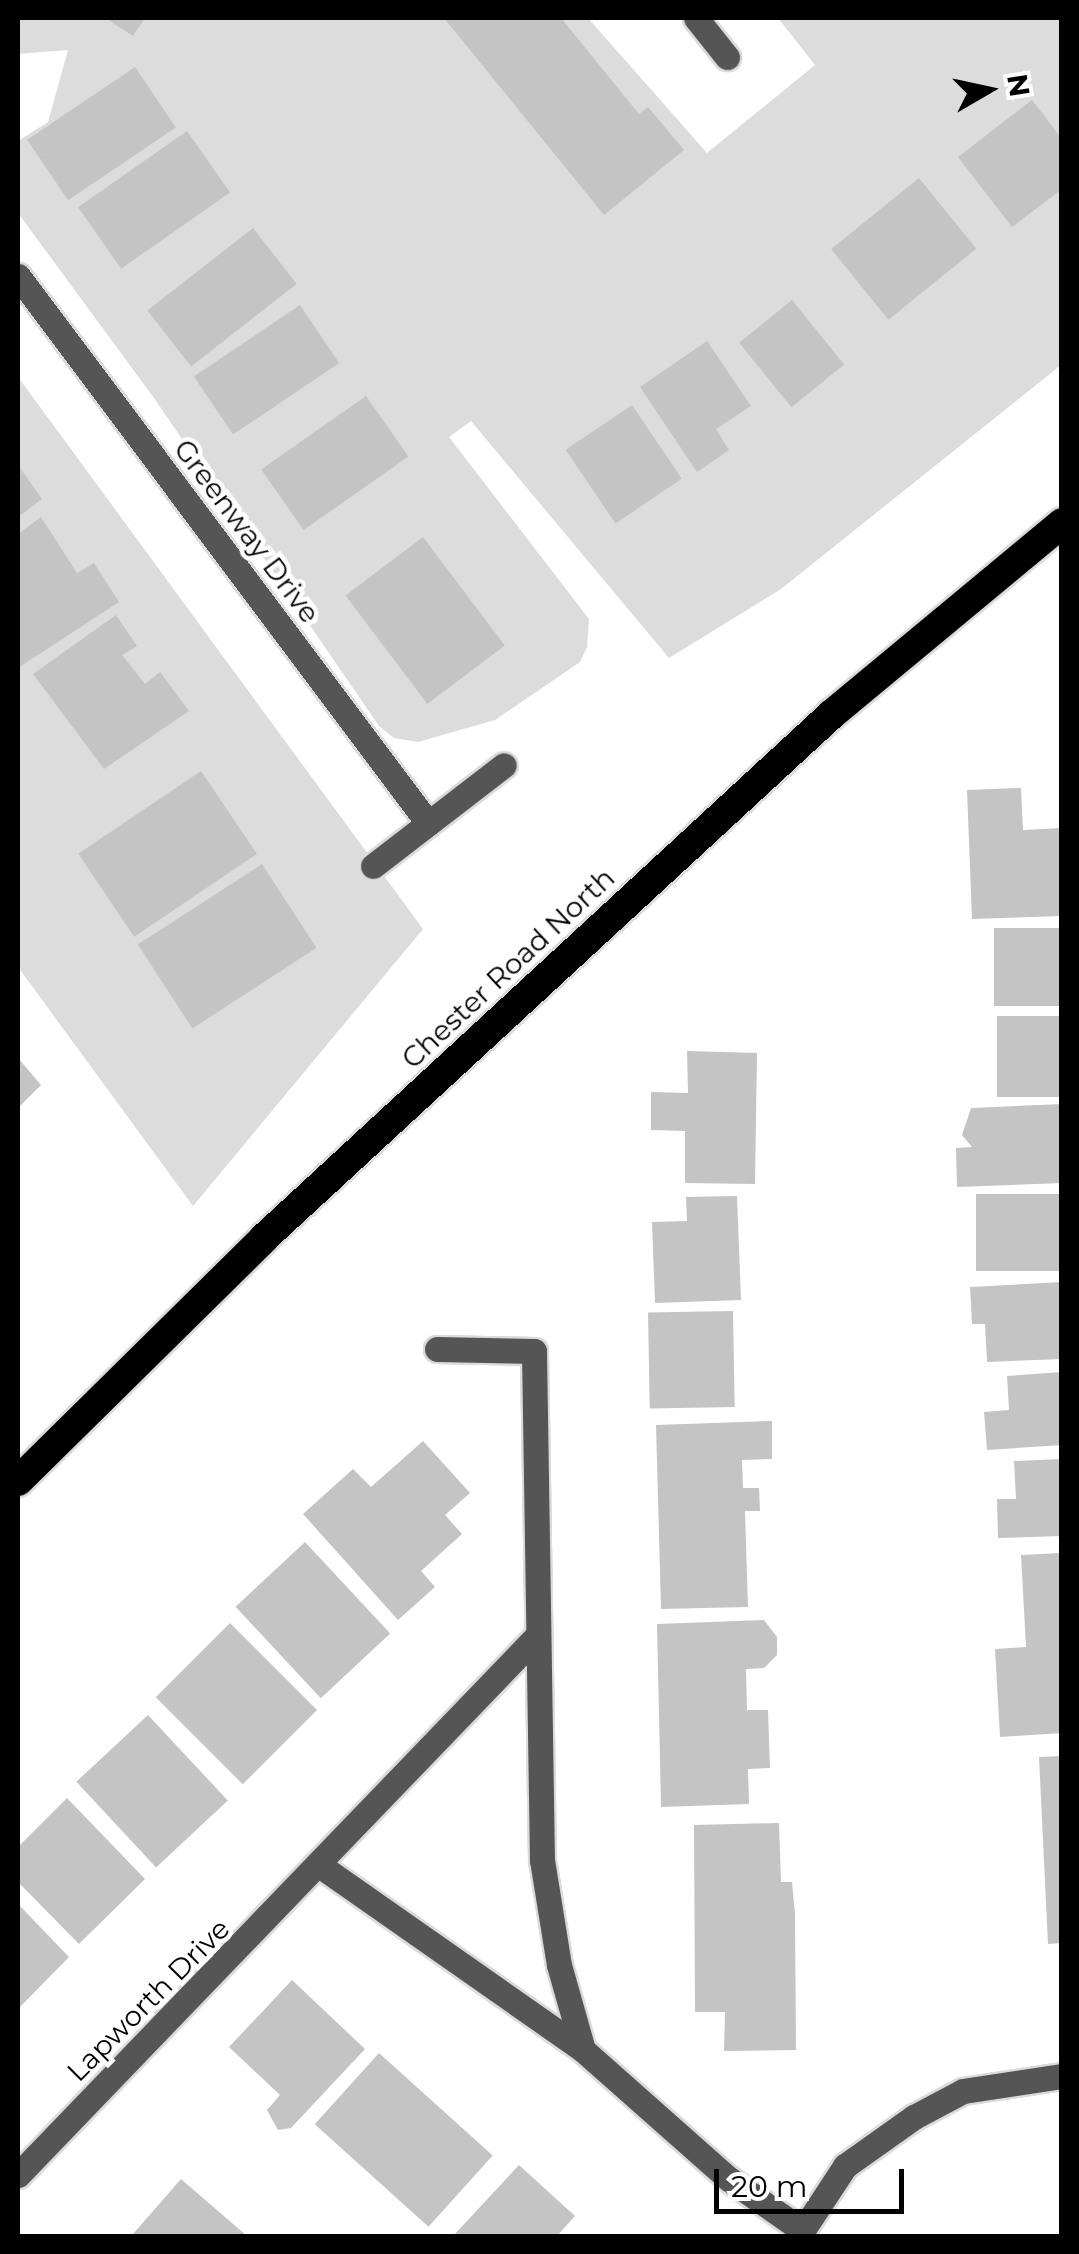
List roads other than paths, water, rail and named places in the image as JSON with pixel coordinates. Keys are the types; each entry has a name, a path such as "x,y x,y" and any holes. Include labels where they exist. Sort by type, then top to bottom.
{"highway":[{"name":"Chester Road North","path":"18,1481 264,1238 831,715 1062,523"}],"street":[{"path":"696,18 727,57"},
{"name":"Greenway Drive","path":"18,276 428,823"},
{"path":"373,866 504,765"},
{"path":"436,1349 534,1351 542,1860 558,1965 583,2050"},
{"name":"Lapworth Drive","path":"18,2176 322,1867 536,1637"},
{"path":"322,1867 583,2050 729,2179 799,2232 845,2166 914,2117 963,2091 1062,2076"}]}
